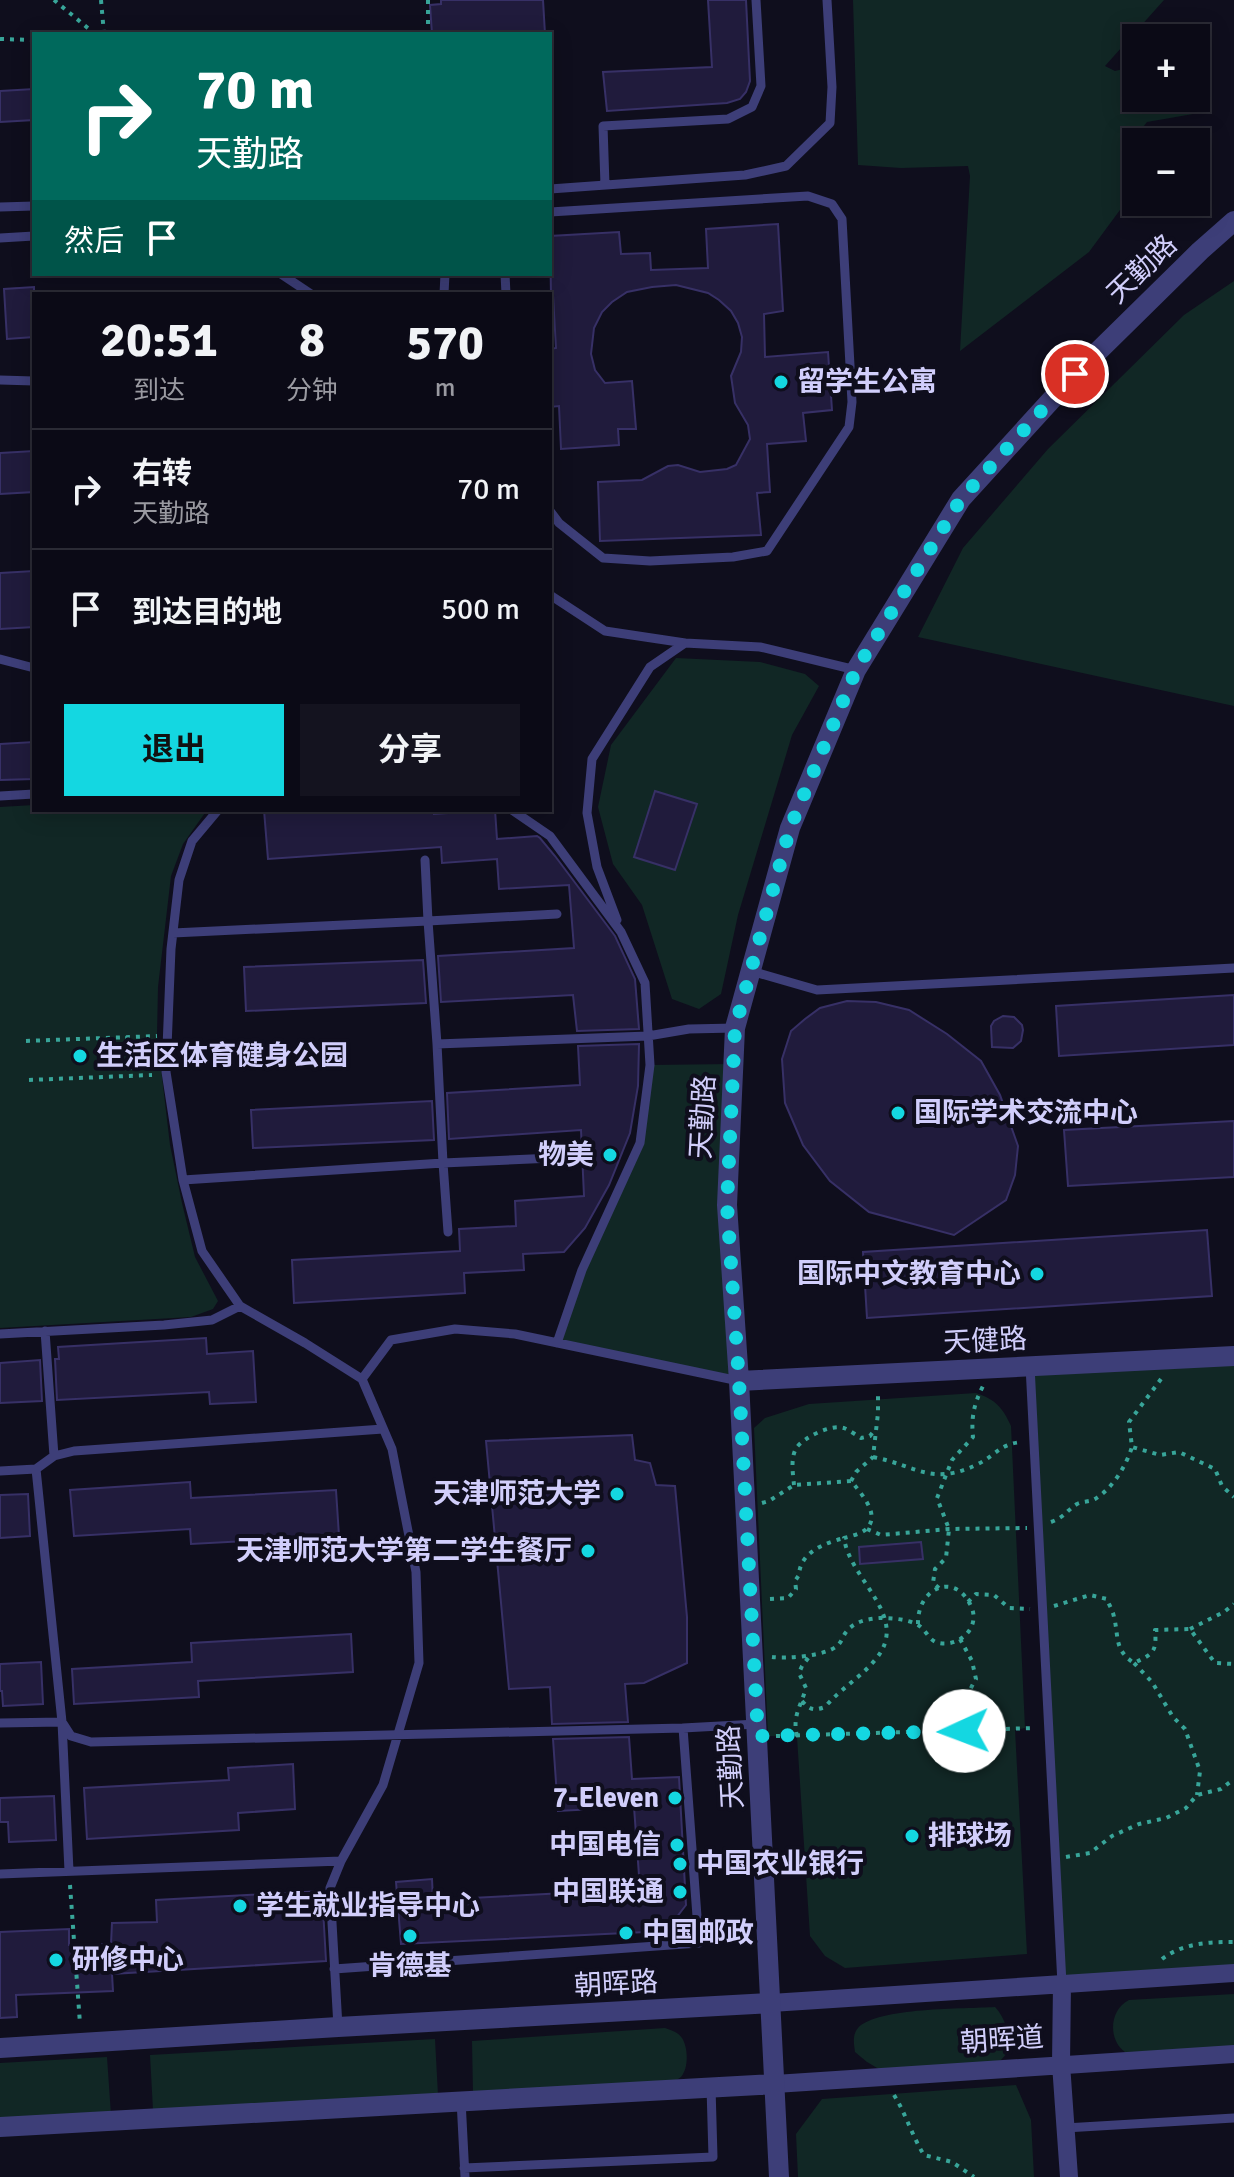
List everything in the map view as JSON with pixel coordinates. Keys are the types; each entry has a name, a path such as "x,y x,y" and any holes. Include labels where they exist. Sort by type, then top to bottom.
{"street":[{"name":"天勤路","path":"779,2177 751,1598 727,1205 735,1028 790,828 856,670 961,499 1075,374 1234,221"},
{"name":"天健路","path":"739,1381 1234,1356"},
{"name":"朝晖路","path":"0,2048 1234,1973"},
{"path":"1062,1984 1061,2064 1069,2177"},
{"name":"朝晖道","path":"775,2084 1234,2054"},
{"path":"0,2127 775,2084"}],"lane":[{"path":"605,185 603,126 728,119 752,107 761,86 756,0"},
{"path":"552,189 745,175 786,166 830,123 832,87 827,0"},
{"path":"552,212 808,196 832,204 842,219 852,402 849,427 767,551 733,557 650,561 603,558 559,523 552,514"},
{"path":"0,207 32,206"},
{"path":"0,238 32,236"},
{"path":"284,276 308,292"},
{"path":"0,380 32,381"},
{"path":"552,596 605,631 685,643 760,647 856,670"},
{"path":"557,1343 582,1270 640,1143 650,1065 645,983 621,932 597,867 587,813 592,759 650,667 685,643"},
{"path":"0,659 32,667"},
{"path":"0,796 32,794"},
{"path":"216,812 192,841 179,880 173,933 166,1074 183,1180 202,1251 240,1306 362,1379 392,1449 416,1572 419,1663 383,1785 341,1861 330,1888 338,2027"},
{"path":"515,812 550,836 621,932"},
{"path":"425,860 448,1232"},
{"path":"173,933 557,914"},
{"path":"751,971 817,990 1234,968"},
{"path":"437,1044 648,1036 689,1029 735,1028"},
{"path":"183,1180 576,1157"},
{"path":"0,1334 212,1320 240,1306"},
{"path":"362,1379 391,1340 455,1329 515,1334 739,1381"},
{"path":"45,1331 54,1456"},
{"path":"1030,1366 1062,1984"},
{"path":"0,1471 36,1469 54,1456 74,1451 383,1429"},
{"path":"36,1469 62,1722 69,1871"},
{"path":"62,1722 71,1736 91,1742 683,1728 757,1730"},
{"path":"0,1723 62,1722"},
{"path":"334,1969 699,1943 683,1728"},
{"path":"0,1874 341,1861"},
{"path":"461,2100 464,2173 713,2157 711,2087"},
{"path":"1065,2128 1234,2118"}],"path":[{"path":"54,0 93,32"},
{"path":"101,0 104,32"},
{"path":"428,0 428,32"},
{"path":"0,39 32,40"},
{"path":"26,1041 167,1035"},
{"path":"127,1036 131,1077"},
{"path":"29,1080 166,1074"},
{"path":"867,1529 881,1535 987,1527 1020,1529 1039,1527 1062,1518 1077,1504 1094,1500 1121,1471 1132,1447 1129,1422 1156,1387 1172,1359"},
{"path":"939,1588 933,1583 935,1569 946,1558 949,1529 937,1498 952,1460 973,1437 974,1404 988,1368"},
{"path":"851,1481 873,1457 879,1404 877,1374"},
{"path":"794,1485 793,1460 797,1448 815,1435 831,1428 843,1428 861,1438 870,1436 875,1430"},
{"path":"873,1457 930,1475 947,1474 975,1466 1002,1446 1034,1441"},
{"path":"1132,1447 1160,1455 1179,1452 1215,1469 1222,1486 1234,1497"},
{"path":"746,1505 769,1501 794,1485 851,1481"},
{"path":"751,1598 788,1598 796,1589 795,1581 804,1558 823,1545 867,1529 871,1523 868,1503 851,1481"},
{"path":"802,1701 808,1708 816,1710 825,1707 875,1660 886,1642 888,1626 852,1562 844,1538"},
{"path":"753,1654 779,1658 811,1655 835,1648 853,1625 864,1620 884,1618 918,1624 937,1643 951,1643 971,1628 973,1610 962,1592 950,1587 939,1588 923,1599 918,1624"},
{"path":"968,1602 976,1594 994,1595 1009,1608 1043,1609 1090,1595 1107,1599 1114,1615 1116,1638 1124,1656 1152,1682 1173,1717 1185,1729 1200,1771 1197,1795 1186,1808 1112,1836 1090,1853 1056,1859"},
{"path":"1134,1663 1150,1655 1156,1645 1155,1630 1190,1629 1234,1604"},
{"path":"1190,1629 1215,1663 1234,1664"},
{"path":"960,1639 972,1661 976,1679 969,1694 964,1731"},
{"path":"797,1736 797,1708 806,1688 799,1673 811,1655"},
{"path":"757,1730 797,1736 1049,1727"},
{"path":"1197,1795 1221,1789 1234,1779"},
{"path":"69,1871 82,2043"},
{"path":"1157,1962 1172,1951 1189,1946 1234,1942"},
{"path":"881,2077 900,2105 913,2138 924,2155 952,2162 974,2177"}],"green space":[{"path":"853,0 1164,0 1143,24 1122,24 1122,47 1105,66 1115,71 1122,69 1122,112 1193,114 1147,122 1142,128 1122,128 1122,207 1089,252 960,351 970,176 968,166 901,168 858,165"},
{"path":"1234,281 1234,706 918,637 963,548 1048,449 1184,315"},
{"path":"676,658 760,662 805,674 819,686 792,735 738,915 721,994 699,1009 672,999 642,905 613,864 598,807 611,745"},
{"name":"生活区体育健身公园","path":"32,805 32,812 206,812 183,844 171,876 158,987 157,1035 170,1145 195,1257 218,1301 213,1309 191,1317 0,1328 0,807"},
{"path":"733,1064 739,1381 557,1343 582,1270 640,1143 650,1065"},
{"path":"1234,1356 1234,1973 1062,1984 1030,1366"},
{"path":"976,1393 998,1405 1011,1426 1025,1728 1015,1730 1027,1954 845,1968 825,1956 810,1936 797,1737 768,1736 754,1428 765,1418 809,1404"},
{"path":"1234,1994 1234,2050 1125,2052 1116,2040 1114,2018 1129,2000"},
{"path":"995,2007 1005,2023 1009,2042 1006,2054 996,2064 884,2072 855,2052 854,2037 858,2028 883,2016 922,2010"},
{"path":"665,2028 680,2036 686,2052 684,2073 669,2084 473,2093 472,2041"},
{"path":"435,2039 438,2095 153,2110 150,2055"},
{"path":"107,2057 111,2115 0,2120 0,2063"},
{"path":"1016,2085 1031,2120 1034,2177 798,2177 796,2134 822,2099"}],"building":[{"path":"441,0 543,0 545,32 432,32 430,5 441,4"},
{"path":"708,0 746,0 750,81 740,99 727,103 607,111 603,72 712,67"},
{"path":"32,89 32,120 0,122 0,91"},
{"name":"留学生公寓","path":"778,224 783,311 764,314 765,357 828,352 832,410 803,413 806,441 767,444 770,492 757,493 761,535 600,541 598,482 642,480 668,466 678,465 700,472 736,465 750,439 748,425 735,403 731,376 741,352 742,337 731,311 708,293 676,285 627,292 602,312 594,328 591,354 595,370 605,383 632,381 636,429 618,429 619,445 561,449 559,406 552,407 552,349 556,348 551,292 552,236 619,232 621,254 650,253 651,270 708,268 706,229"},
{"path":"34,287 32,337 7,339 4,289"},
{"path":"32,451 32,492 0,494 0,453"},
{"path":"32,571 32,627 0,629 0,573"},
{"path":"32,742 32,779 0,780 0,744"},
{"path":"655,791 697,804 675,870 634,857"},
{"path":"264,812 495,812 497,839 540,838 615,936 635,979 639,1029 577,1031 573,995 441,1002 438,956 574,948 569,885 499,889 497,859 442,863 441,847 268,859"},
{"path":"423,960 426,1003 246,1011 244,967"},
{"path":"1234,995 1234,1045 1059,1056 1056,1006"},
{"name":"国际学术交流中心","path":"847,1001 876,1002 909,1010 981,1061 1000,1095 1018,1146 1015,1175 1006,1200 954,1235 869,1212 830,1181 803,1145 785,1103 782,1059 791,1031 820,1008"},
{"path":"1003,1016 1014,1017 1022,1025 1021,1041 1013,1048 992,1047 991,1026"},
{"path":"639,1044 638,1086 630,1133 609,1185 585,1228 564,1252 523,1254 524,1270 464,1273 465,1293 294,1303 292,1260 460,1251 459,1229 516,1226 515,1201 584,1196 581,1130 449,1139 447,1093 580,1085 578,1046"},
{"path":"432,1101 434,1140 253,1148 251,1110"},
{"path":"1234,1121 1234,1177 1068,1186 1064,1130"},
{"name":"国际中文教育中心","path":"1207,1230 1212,1296 867,1318 863,1252"},
{"path":"206,1338 207,1354 253,1351 256,1402 210,1404 209,1392 57,1400 55,1359 59,1359 58,1347"},
{"path":"40,1360 42,1401 0,1403 0,1363"},
{"name":"天津师范大学第二学生餐厅","path":"632,1435 635,1460 650,1463 656,1485 675,1486 687,1617 687,1663 644,1683 625,1684 628,1722 552,1724 550,1687 509,1689 486,1441"},
{"path":"190,1482 191,1498 336,1490 339,1536 191,1544 190,1529 74,1536 70,1490"},
{"path":"28,1494 30,1536 0,1538 0,1495"},
{"path":"921,1542 923,1559 860,1564 859,1547"},
{"path":"351,1634 353,1672 198,1681 199,1697 74,1704 72,1669 192,1662 191,1643"},
{"path":"41,1662 43,1704 3,1706 0,1664"},
{"path":"629,1737 632,1779 679,1777 686,1905 666,1931 401,1944 396,1882 432,1879 433,1900 640,1889 634,1807 558,1811 553,1739"},
{"path":"293,1764 295,1809 238,1813 239,1830 87,1839 84,1788 229,1780 228,1768"},
{"path":"54,1796 56,1840 9,1842 8,1822 0,1822 0,1798"},
{"path":"322,1891 326,1961 112,1974 113,1991 16,1995 17,2017 0,2018 0,1932 69,1929 69,1945 111,1944 112,1923 157,1922 156,1900"}],"place":[{"name":"留学生公寓","path":"781,382"},
{"name":"生活区体育健身公园","path":"80,1056"},
{"name":"国际学术交流中心","path":"898,1113"},
{"name":"物美","path":"610,1155"},
{"name":"国际中文教育中心","path":"1037,1274"},
{"name":"天津师范大学","path":"617,1494"},
{"name":"天津师范大学第二学生餐厅","path":"588,1551"},
{"name":"7-Eleven","path":"675,1798"},
{"name":"排球场","path":"912,1836"},
{"name":"中国电信","path":"677,1845"},
{"name":"中国农业银行","path":"680,1864"},
{"name":"中国联通","path":"680,1892"},
{"name":"学生就业指导中心","path":"240,1906"},
{"name":"中国邮政","path":"626,1933"},
{"name":"肯德基","path":"410,1936"},
{"name":"研修中心","path":"56,1960"}],"route":[{"path":"964,1731 758,1736 727,1205 735,1028 790,828 856,670 961,499 1075,374"}]}
